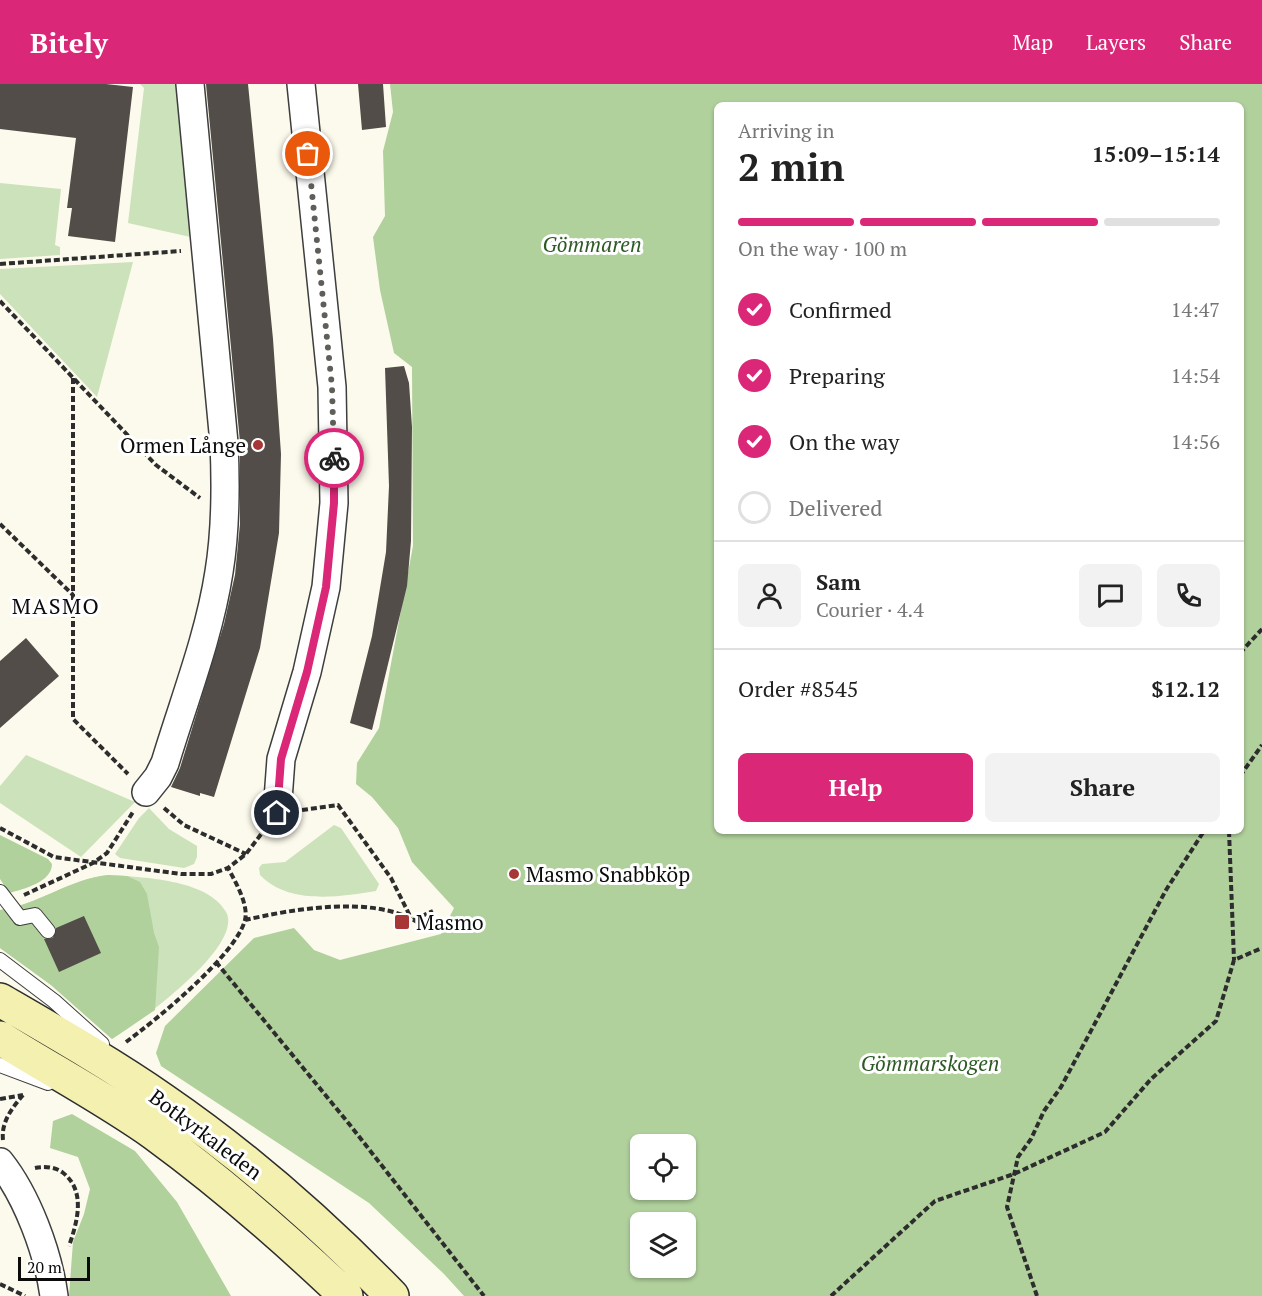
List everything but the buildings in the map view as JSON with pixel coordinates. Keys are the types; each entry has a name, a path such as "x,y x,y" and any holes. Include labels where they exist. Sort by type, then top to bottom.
{"main road":[{"name":"Botkyrkaleden","path":"0,1000 164,1100 290,1199 392,1296"},
{"name":"Botkyrkaleden","path":"0,1038 153,1132 287,1241 346,1296"}],"street":[{"path":"146,792 158,777 165,763 209,619 219,572 224,512 224,443 190,84"},
{"path":"277,813 281,759 307,672 326,587 334,503 332,387 301,84"},
{"path":"6,1170 43,1249 53,1289"}],"lane":[{"path":"3,897 20,918 34,915 48,931"},
{"path":"0,960 54,1001 164,1100"},
{"path":"0,1065 124,1115"}],"path":[{"path":"0,264 206,249"},
{"path":"0,301 156,465 193,494 224,512"},
{"path":"73,378 73,719 146,792 184,825 246,854"},
{"path":"0,524 73,596"},
{"path":"1244,649 1262,629"},
{"path":"1244,770 1262,745"},
{"path":"3,897 33,892 93,863 107,853 146,792"},
{"path":"0,828 54,857 181,874 211,874 228,868 246,854 277,813 338,805 391,878 414,920"},
{"path":"1037,1296 1007,1207 1018,1157 1031,1139 1044,1111 1061,1087 1166,890 1202,834"},
{"path":"831,1296 936,1201 1014,1174 1105,1132 1151,1079 1216,1022 1234,960 1229,834"},
{"path":"123,1045 152,1023 235,941 245,920 245,911 237,884 228,868"},
{"path":"245,920 283,911 364,908 403,913 414,920"},
{"path":"414,920 433,910"},
{"path":"1234,960 1262,948"},
{"path":"216,962 300,1063 484,1296"},
{"path":"0,1100 23,1095 32,1090"},
{"path":"4,1124 23,1095"},
{"path":"6,1170 21,1172 42,1166 58,1169 71,1179 79,1195 78,1213 70,1244 53,1289"},
{"path":"0,1284 25,1296"}],"green space":[{"path":"140,84 180,84 195,238 128,223 144,88"},
{"name":"Gömmarskogen","path":"390,84 1262,84 1262,1296 464,1296 369,1203 161,1066 156,1053 165,1026 254,938 294,928 314,950 340,960 441,934 454,908 412,862 398,828 372,797 356,784 357,763 379,728 413,546 412,367 394,353 380,290 373,237 385,216 383,151 393,112"},
{"path":"0,183 61,189 55,245 60,247 60,255 0,259"},
{"path":"133,262 97,397 0,294 0,269"},
{"path":"26,755 135,802 81,857 0,803 0,786"},
{"path":"149,808 169,829 197,846 197,857 194,864 184,868 120,858 115,854 139,818"},
{"path":"334,825 341,828 379,884 376,891 331,896 300,895 272,885 260,875 259,868 262,864 285,862"},
{"path":"0,835 48,859 52,864 47,876 36,884 9,893 0,879"},
{"path":"108,875 155,879 189,886 217,901 226,912 228,927 220,944 186,983 143,1018 112,1039 51,985 0,948 0,910 27,903 80,881"},
{"path":"108,875 127,876 140,882 147,894 159,947 155,1010 112,1039 51,985 0,948 0,910 27,903 80,881"},
{"path":"72,1114 135,1151 177,1202 231,1296 69,1296 73,1242 84,1214 90,1189 78,1157 50,1148 53,1121"}],"way so far":[{"path":"308,154 332,387 334,458"}],"place":[{"name":"Ormen Långe","path":"258,445"},
{"name":"Masmo Snabbköp","path":"514,874"},
{"name":"Masmo","path":"402,922"}],"district":[{"name":"MASMO","path":"56,605"}],"route":[{"path":"277,813 281,759 307,672 326,587 334,503 334,458"}],"park label":[{"name":"Gömmaren","path":"592,244"}]}
